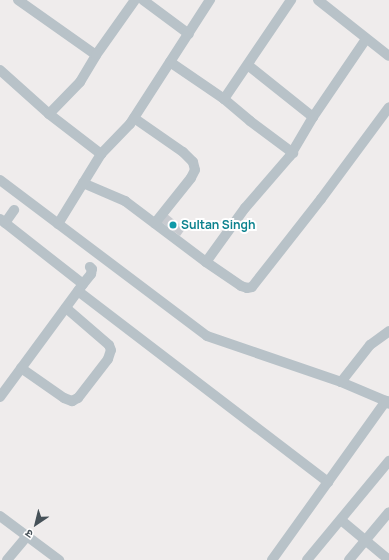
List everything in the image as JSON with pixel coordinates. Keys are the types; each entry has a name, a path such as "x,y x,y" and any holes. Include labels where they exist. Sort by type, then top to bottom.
{"street":[{"path":"18,0 96,55"},
{"path":"31,9 37,0"},
{"path":"50,114 80,82 96,55 135,0"},
{"path":"143,0 188,34"},
{"path":"58,224 101,154 134,118 210,0"},
{"path":"224,100 249,66 291,0"},
{"path":"318,0 389,56"},
{"path":"206,262 245,208 293,153 313,117 366,39"},
{"path":"170,62 224,100 293,153"},
{"path":"249,66 313,117"},
{"path":"0,70 50,114 101,154"},
{"path":"83,183 125,201 206,262 241,286 247,288 252,286 321,199 389,107"},
{"path":"134,118 183,152 193,162 195,170 191,178 155,223"},
{"path":"0,180 207,336 341,382 387,402 272,560"},
{"path":"14,210 3,221 81,288 328,482"},
{"path":"0,397 91,274 92,269 90,267"},
{"path":"21,368 64,398 72,401 78,398 108,360 111,350 109,345 66,308"},
{"path":"341,382 370,345 389,332"},
{"path":"308,560 323,539 341,520 389,461"},
{"path":"349,560 389,512"},
{"path":"0,516 59,560"},
{"path":"341,520 388,559"},
{"path":"7,560 27,536"}],"building":[{"name":"Sultan Singh","path":"167,214 185,229 180,236 161,222"}],"place":[{"name":"Sultan Singh","path":"173,225"}]}
